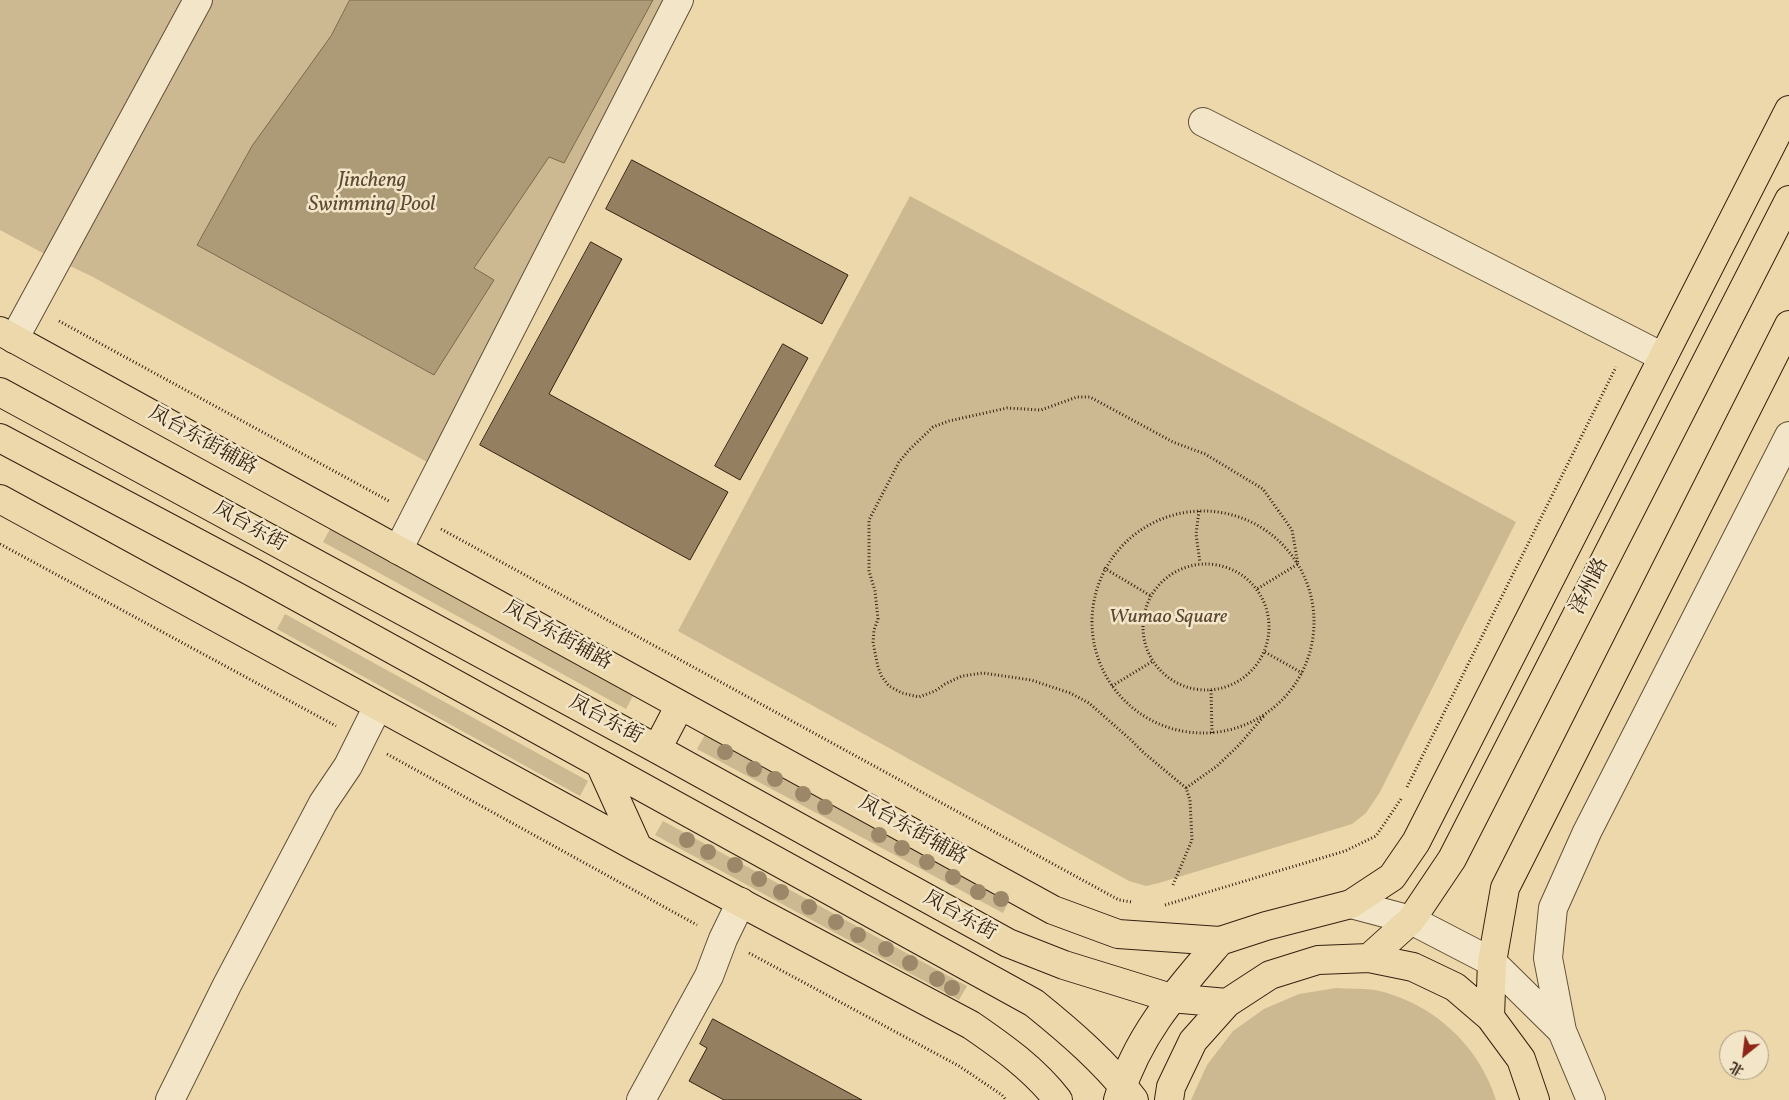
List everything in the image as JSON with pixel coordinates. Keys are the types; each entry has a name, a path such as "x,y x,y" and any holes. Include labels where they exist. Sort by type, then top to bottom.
{"main road":[{"path":"1125,1095 1148,1032 1171,998 1220,941 1266,926 1351,904 1392,877 1416,842 1789,110"},
{"name":"泽州路","path":"1369,958 1411,920 1452,859 1789,200"},
{"path":"1490,1016 1492,962 1505,888 1789,325"},
{"name":"凤台东街辅路","path":"7,335 1053,910 1118,934 1220,941"},
{"name":"凤台东街","path":"0,392 657,749 1008,943 1064,965 1171,998 1227,1003"},
{"path":"1623,436 1658,456"},
{"name":"凤台东街","path":"0,438 260,576 1034,1003 1072,1034 1125,1095"},
{"path":"0,499 638,848 970,1025 1007,1049 1051,1091"},
{"path":"657,749 680,705"},
{"path":"600,764 638,848"},
{"path":"1169,1100 1171,1087 1193,1041 1227,1003 1270,975 1318,960 1369,958 1413,967 1455,987 1490,1016 1521,1059 1535,1100"}],"street":[{"path":"7,335 32,307 198,0"},
{"path":"398,550 680,0"},
{"path":"1203,122 1663,357"},
{"path":"1591,1100 1562,1031 1548,958 1553,908 1587,832 1789,436"},
{"path":"170,1100 236,968 323,803 348,766 378,706"},
{"path":"641,1100 709,976 722,939 741,902"},
{"path":"1351,904 1411,920 1492,962 1562,1031"}],"path":[{"path":"32,307 1120,900 1135,903"},
{"path":"1162,906 1345,850 1376,836 1400,801 1630,340"},
{"path":"1173,885 1192,840 1190,800 1186,788 1088,703 1070,693 1031,680 983,673 962,676 935,691 919,697 902,693 889,686 882,677 878,667 873,643 874,630 878,619 875,591 870,571 869,520 899,462 932,427 949,421 1007,408 1041,410 1077,397 1090,397 1173,442 1205,454 1263,490 1292,530 1298,564"},
{"path":"1199,511 1196,534 1200,563"},
{"path":"1186,788 1217,766 1239,745 1265,715 1286,696 1302,673 1310,652 1314,629 1314,607 1308,584 1298,564 1284,545 1266,530 1245,519 1223,512 1199,511 1176,514 1154,521 1135,533 1118,549 1104,568 1095,592 1091,616 1093,640 1099,664 1112,686 1131,707 1156,723 1183,732 1212,734 1240,728 1265,715"},
{"path":"0,544 722,939 959,1066 1002,1095 1006,1100"},
{"path":"1200,563 1217,564 1232,569 1246,578 1257,589 1265,603 1269,618 1270,634 1265,652 1259,663 1248,675 1235,684 1220,689 1204,691 1187,688 1171,680 1158,669 1148,654 1143,638 1143,620 1147,603 1155,588 1168,576 1183,567 1200,563"},
{"path":"1257,589 1298,564"},
{"path":"1104,568 1151,596"},
{"path":"1265,652 1302,673"},
{"path":"1112,686 1153,661"},
{"path":"1211,690 1212,734"}],"green space":[{"path":"0,0 672,0 427,462 93,277 0,230"},
{"name":"Wumao Square","path":"910,196 1516,522 1380,792 1366,813 1352,824 1146,886 1129,881 678,631"},
{"path":"330,529 633,696 626,709 323,542"},
{"path":"285,614 588,781 580,796 277,629"},
{"path":"706,733 1011,897 1003,913 697,749"},
{"path":"663,821 967,986 959,1000 655,835"},
{"path":"1336,988 1375,990 1396,996 1434,1016 1465,1044 1478,1061 1496,1100 1191,1100 1207,1065 1233,1031 1264,1009 1299,994"}],"water":[{"name":"Jincheng Swimming Pool","path":"350,0 653,0 564,163 549,157 474,268 494,280 434,375 197,245 252,146 331,36"}],"building":[{"path":"632,160 848,275 822,324 606,209"},
{"path":"591,242 622,259 549,394 728,492 690,560 480,445"},
{"path":"783,344 808,358 740,480 715,466"},
{"path":"713,1019 862,1100 724,1100 689,1081 707,1048 700,1044"}]}
